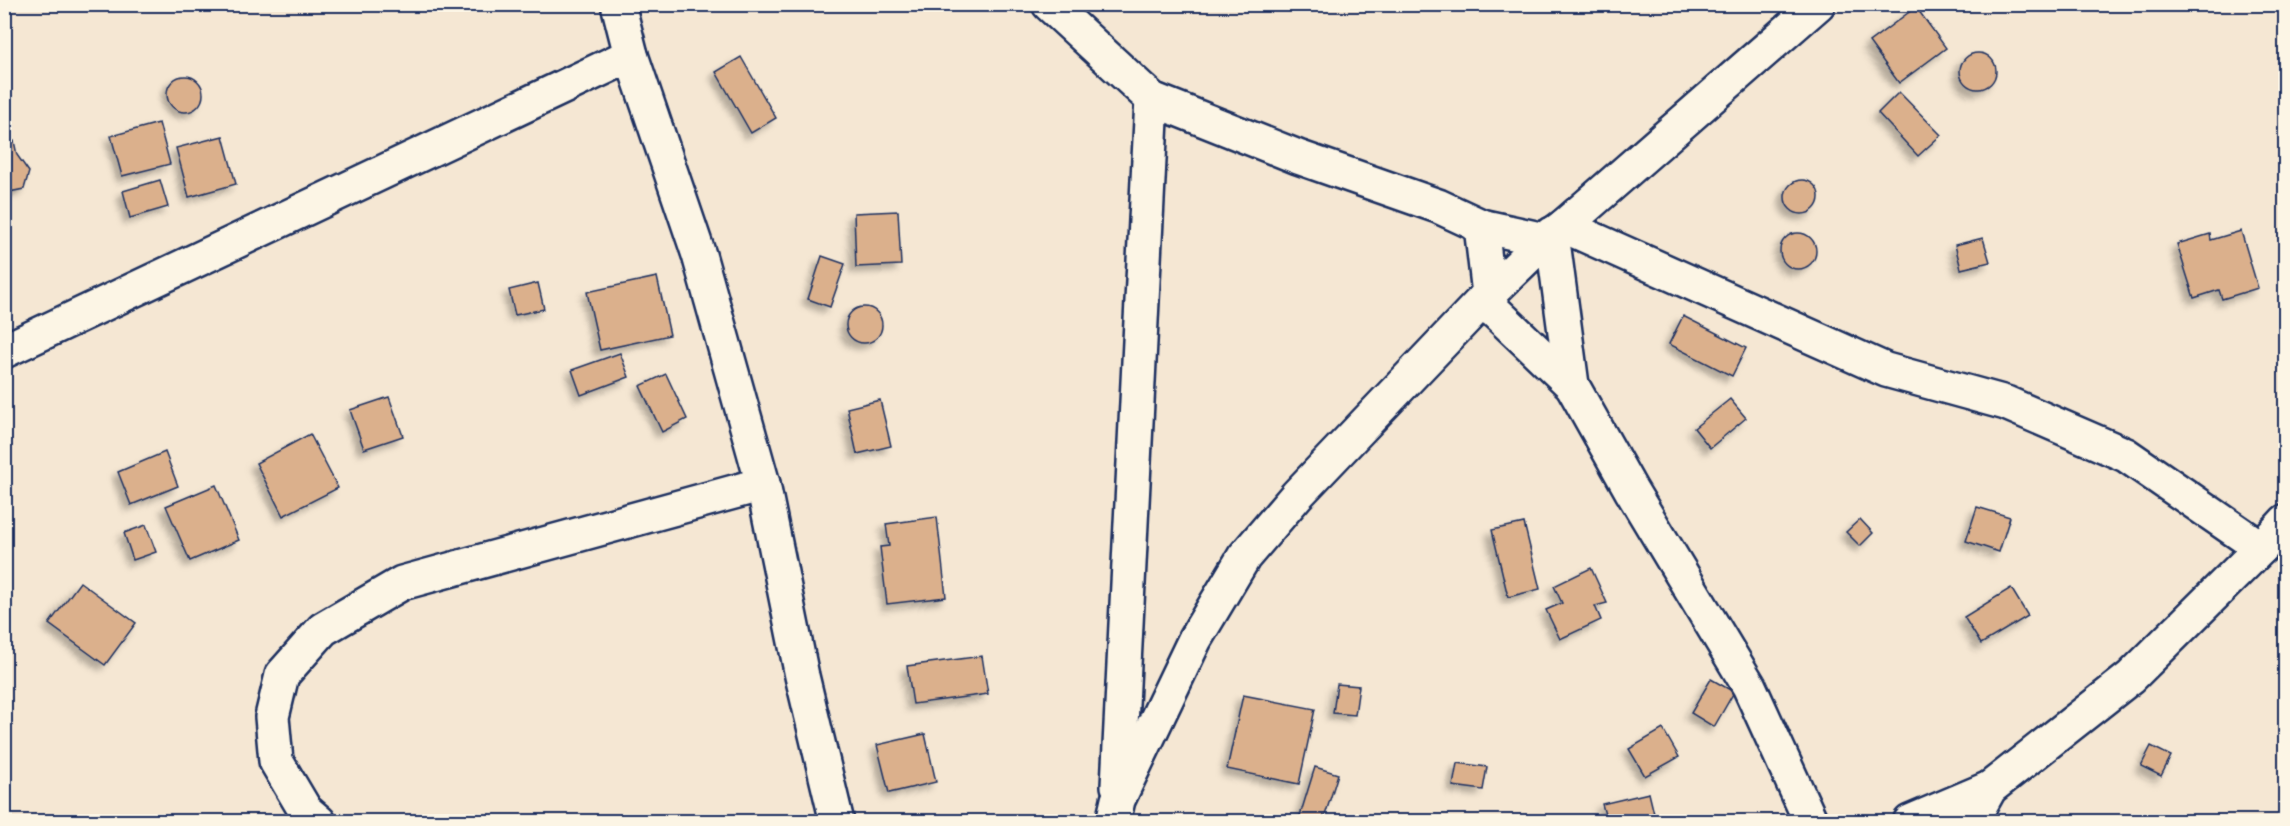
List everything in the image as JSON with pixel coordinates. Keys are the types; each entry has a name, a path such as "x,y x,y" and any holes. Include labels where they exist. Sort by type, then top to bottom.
{"street":[{"path":"618,4 631,55 699,255 763,484 802,676 837,822"},
{"path":"1049,4 1152,99 1298,157 1438,206 1481,226 1554,234 1886,370 2006,403 2126,455 2261,548"},
{"path":"1115,811 1195,639 1244,557 1297,495 1486,297 1554,234 1818,4"},
{"path":"4,351 631,55"},
{"path":"1115,811 1152,99"},
{"path":"1481,226 1486,297 1572,385 1631,490 1749,686 1811,822"},
{"path":"1554,234 1572,385"},
{"path":"319,822 305,810 276,761 272,717 282,675 323,629 402,583 763,484"},
{"path":"1910,822 1990,788 2131,677 2286,521"},
{"path":"1971,822 1990,788"}],"building":[{"path":"1916,7 1946,48 1899,83 1869,42"},
{"path":"1978,53 1991,58 1996,71 1991,84 1978,89 1965,84 1960,71 1965,58"},
{"path":"741,57 776,118 751,133 716,72"},
{"path":"185,76 198,81 203,94 198,107 185,112 172,107 167,94 172,81"},
{"path":"1899,92 1941,135 1918,156 1878,113"},
{"path":"159,123 170,164 122,176 111,136"},
{"path":"223,136 236,184 189,197 176,148"},
{"path":"14,141 17,155 29,172 24,189 4,193 4,142"},
{"path":"160,180 168,207 130,218 123,191"},
{"path":"1802,180 1814,185 1819,197 1814,209 1802,214 1790,209 1785,197 1790,185"},
{"path":"898,211 901,265 856,267 854,213"},
{"path":"2241,231 2258,288 2222,299 2219,290 2194,298 2177,244 2210,234 2211,240"},
{"path":"1798,233 1810,239 1816,251 1810,263 1798,269 1786,263 1780,251 1786,239"},
{"path":"1983,238 1990,262 1961,269 1955,245"},
{"path":"822,256 845,264 830,307 808,299"},
{"path":"657,277 670,335 600,350 587,292"},
{"path":"538,283 544,309 515,315 509,290"},
{"path":"864,307 877,312 882,325 877,338 864,343 851,338 846,325 851,312"},
{"path":"1683,316 1746,348 1732,376 1669,344"},
{"path":"620,353 629,377 581,395 572,370"},
{"path":"666,374 687,419 662,432 640,386"},
{"path":"389,397 403,436 364,449 350,410"},
{"path":"1730,399 1746,418 1710,448 1694,428"},
{"path":"880,400 891,446 857,454 847,408"},
{"path":"310,434 338,488 283,516 256,463"},
{"path":"165,452 178,486 131,505 118,472"},
{"path":"216,485 239,540 190,561 166,506"},
{"path":"1977,507 2010,517 1999,552 1966,541"},
{"path":"937,517 946,597 887,604 880,547 889,546 886,524"},
{"path":"1860,519 1873,533 1860,546 1846,532"},
{"path":"1524,523 1540,589 1508,597 1492,530"},
{"path":"146,525 156,552 133,560 124,533"},
{"path":"1591,568 1607,603 1595,606 1601,620 1560,639 1546,610 1562,603 1554,586"},
{"path":"80,582 136,623 105,665 49,624"},
{"path":"2011,588 2028,616 1981,644 1964,617"},
{"path":"982,656 988,694 913,704 907,666"},
{"path":"1711,679 1734,692 1714,727 1691,713"},
{"path":"1337,684 1359,686 1355,715 1333,713"},
{"path":"1243,695 1315,709 1299,784 1227,769"},
{"path":"1663,729 1679,757 1645,776 1629,749"},
{"path":"925,734 936,782 889,793 877,745"},
{"path":"2151,746 2171,756 2161,776 2141,766"},
{"path":"1457,763 1487,767 1483,790 1453,786"},
{"path":"1315,767 1338,774 1323,822 1298,822"},
{"path":"1649,793 1656,822 1607,822 1602,804"}]}
